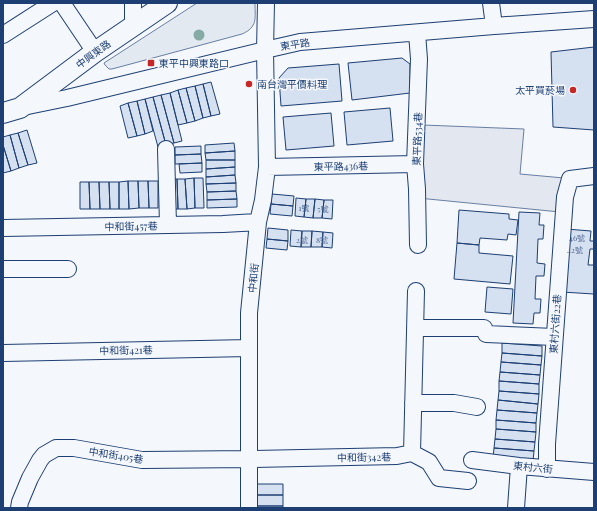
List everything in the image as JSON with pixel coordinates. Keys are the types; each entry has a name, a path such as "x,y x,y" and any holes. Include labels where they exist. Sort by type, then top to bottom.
{"main road":[{"name":"中興東路","path":"11,110 167,3"}],"street":[{"path":"3,35 53,3"},
{"path":"62,3 95,52"},
{"path":"132,3 133,26"},
{"name":"中和街","path":"250,508 249,314 258,222 263,200 267,167 264,50 266,3"},
{"path":"491,3 494,26"},
{"name":"東平路","path":"11,110 300,42 494,26 594,20"},
{"name":"東平路534巷","path":"417,33 419,59 415,164 418,245"},
{"path":"166,149 168,225"},
{"name":"東平路436巷","path":"267,167 415,164"},
{"name":"東村六街22巷","path":"547,469 547,444 554,337 565,197 570,179 594,176"},
{"name":"中和街457巷","path":"3,228 258,222"},
{"path":"3,269 68,269"},
{"path":"416,291 412,453 429,462 439,478 468,481"},
{"path":"415,328 485,331 554,337"},
{"name":"中和街421巷","path":"3,353 249,348"},
{"path":"413,403 454,403 476,407"},
{"name":"中和街405巷","path":"20,508 20,502 30,478 40,460 44,455 56,448 74,448 142,460 249,459"},
{"name":"中和街342巷","path":"249,459 397,456 412,453"},
{"name":"東村六街","path":"472,460 547,469 594,472"},
{"path":"516,508 520,466"}],"shaded area":[{"path":"197,3 255,3 255,18 253,25 242,34 112,69 109,69 105,65 104,63"},
{"path":"423,125 524,129 520,174 564,178 560,212 418,198"}],"building":[{"name":"太平買菸場","path":"594,47 594,130 553,127 551,52"},
{"path":"402,58 410,64 410,93 352,100 348,63"},
{"path":"339,64 342,101 281,106 279,78 288,68"},
{"path":"211,82 220,114 211,116 203,84"},
{"path":"203,84 211,116 203,118 195,86"},
{"path":"195,86 203,118 195,121 186,88"},
{"path":"186,88 195,121 187,123 178,90"},
{"path":"178,90 187,123 178,125 170,93"},
{"path":"170,93 182,141 174,143 161,95"},
{"path":"161,95 174,143 166,145 153,97"},
{"path":"153,97 166,145 158,147 145,99"},
{"path":"145,99 153,131 145,134 137,101"},
{"path":"137,101 145,134 137,136 128,103"},
{"path":"128,103 137,136 128,138 120,106"},
{"path":"390,108 393,141 347,145 344,112"},
{"path":"331,113 334,146 286,150 283,117"},
{"path":"27,130 37,163 28,165 18,133"},
{"path":"18,133 28,165 19,168 10,135"},
{"path":"10,135 19,168 11,171 3,145 3,137"},
{"path":"234,143 235,151 205,153 205,145"},
{"path":"3,145 11,171 3,173"},
{"path":"201,146 201,154 175,155 175,147"},
{"path":"235,151 235,160 206,160 205,153"},
{"path":"201,154 202,163 175,164 175,155"},
{"path":"206,160 235,160 235,167 206,169"},
{"path":"202,163 202,172 180,173 179,164"},
{"path":"235,167 235,175 206,177 206,169"},
{"path":"235,175 236,183 206,184 206,177"},
{"path":"194,178 195,208 187,209 185,179"},
{"path":"194,178 203,178 204,208 195,208"},
{"path":"168,179 177,179 178,209 169,209"},
{"path":"177,179 185,179 187,209 178,209"},
{"path":"128,181 129,209 119,209 119,182"},
{"path":"128,181 138,181 139,208 129,209"},
{"path":"138,181 148,181 149,208 139,208"},
{"path":"148,181 158,181 158,208 149,208"},
{"path":"80,182 89,182 90,209 80,209"},
{"path":"89,182 99,182 100,209 90,209"},
{"path":"99,182 109,182 110,209 100,209"},
{"path":"109,182 119,182 119,209 110,209"},
{"path":"236,183 236,191 207,192 206,184"},
{"path":"236,191 237,199 207,200 207,192"},
{"path":"272,194 294,196 293,206 271,204"},
{"path":"296,198 306,199 304,217 295,216"},
{"path":"237,199 237,207 207,208 207,200"},
{"path":"306,199 315,199 313,218 304,217"},
{"path":"315,199 324,200 322,218 313,218"},
{"path":"324,200 333,200 332,219 322,218"},
{"path":"271,204 293,206 292,216 270,214"},
{"path":"459,210 509,214 509,219 518,220 516,235 508,234 507,240 480,238 479,245 457,243"},
{"path":"519,212 540,213 539,225 544,225 543,239 538,239 537,263 545,264 544,276 536,276 535,299 541,299 540,313 534,313 533,324 513,323"},
{"path":"268,228 288,230 288,241 267,239"},
{"path":"566,229 591,231 590,241 594,241 594,249 590,249 588,265 594,265 594,294 562,292"},
{"path":"291,230 302,231 301,247 290,246"},
{"path":"302,231 312,231 311,247 301,247"},
{"path":"312,231 323,232 322,247 311,247"},
{"path":"323,232 333,233 332,248 322,247"},
{"path":"267,239 288,241 287,250 266,248"},
{"path":"457,243 479,245 479,253 513,256 510,284 454,279"},
{"path":"487,287 513,289 511,314 485,312"},
{"path":"502,343 542,346 542,356 502,353"},
{"path":"502,353 542,356 541,365 501,362"},
{"path":"501,362 541,365 540,375 500,372"},
{"path":"500,372 540,375 539,384 499,381"},
{"path":"499,381 539,384 539,394 499,391"},
{"path":"499,391 539,394 538,404 498,400"},
{"path":"498,400 538,404 537,413 497,410"},
{"path":"497,410 537,413 536,423 496,420"},
{"path":"496,420 536,423 536,432 496,429"},
{"path":"496,429 536,432 535,442 495,439"},
{"path":"495,439 535,442 534,451 494,448"},
{"path":"494,448 534,451 533,461 493,458"},
{"path":"256,484 283,484 283,495 256,495"},
{"path":"256,495 283,495 283,506 256,506"},
{"path":"256,506 283,506 283,508 256,508"}],"place":[{"name":"東平中興東路口","path":"151,63"},
{"name":"南台灣平價料理","path":"249,84"},
{"name":"太平買菸場","path":"573,90"}]}
